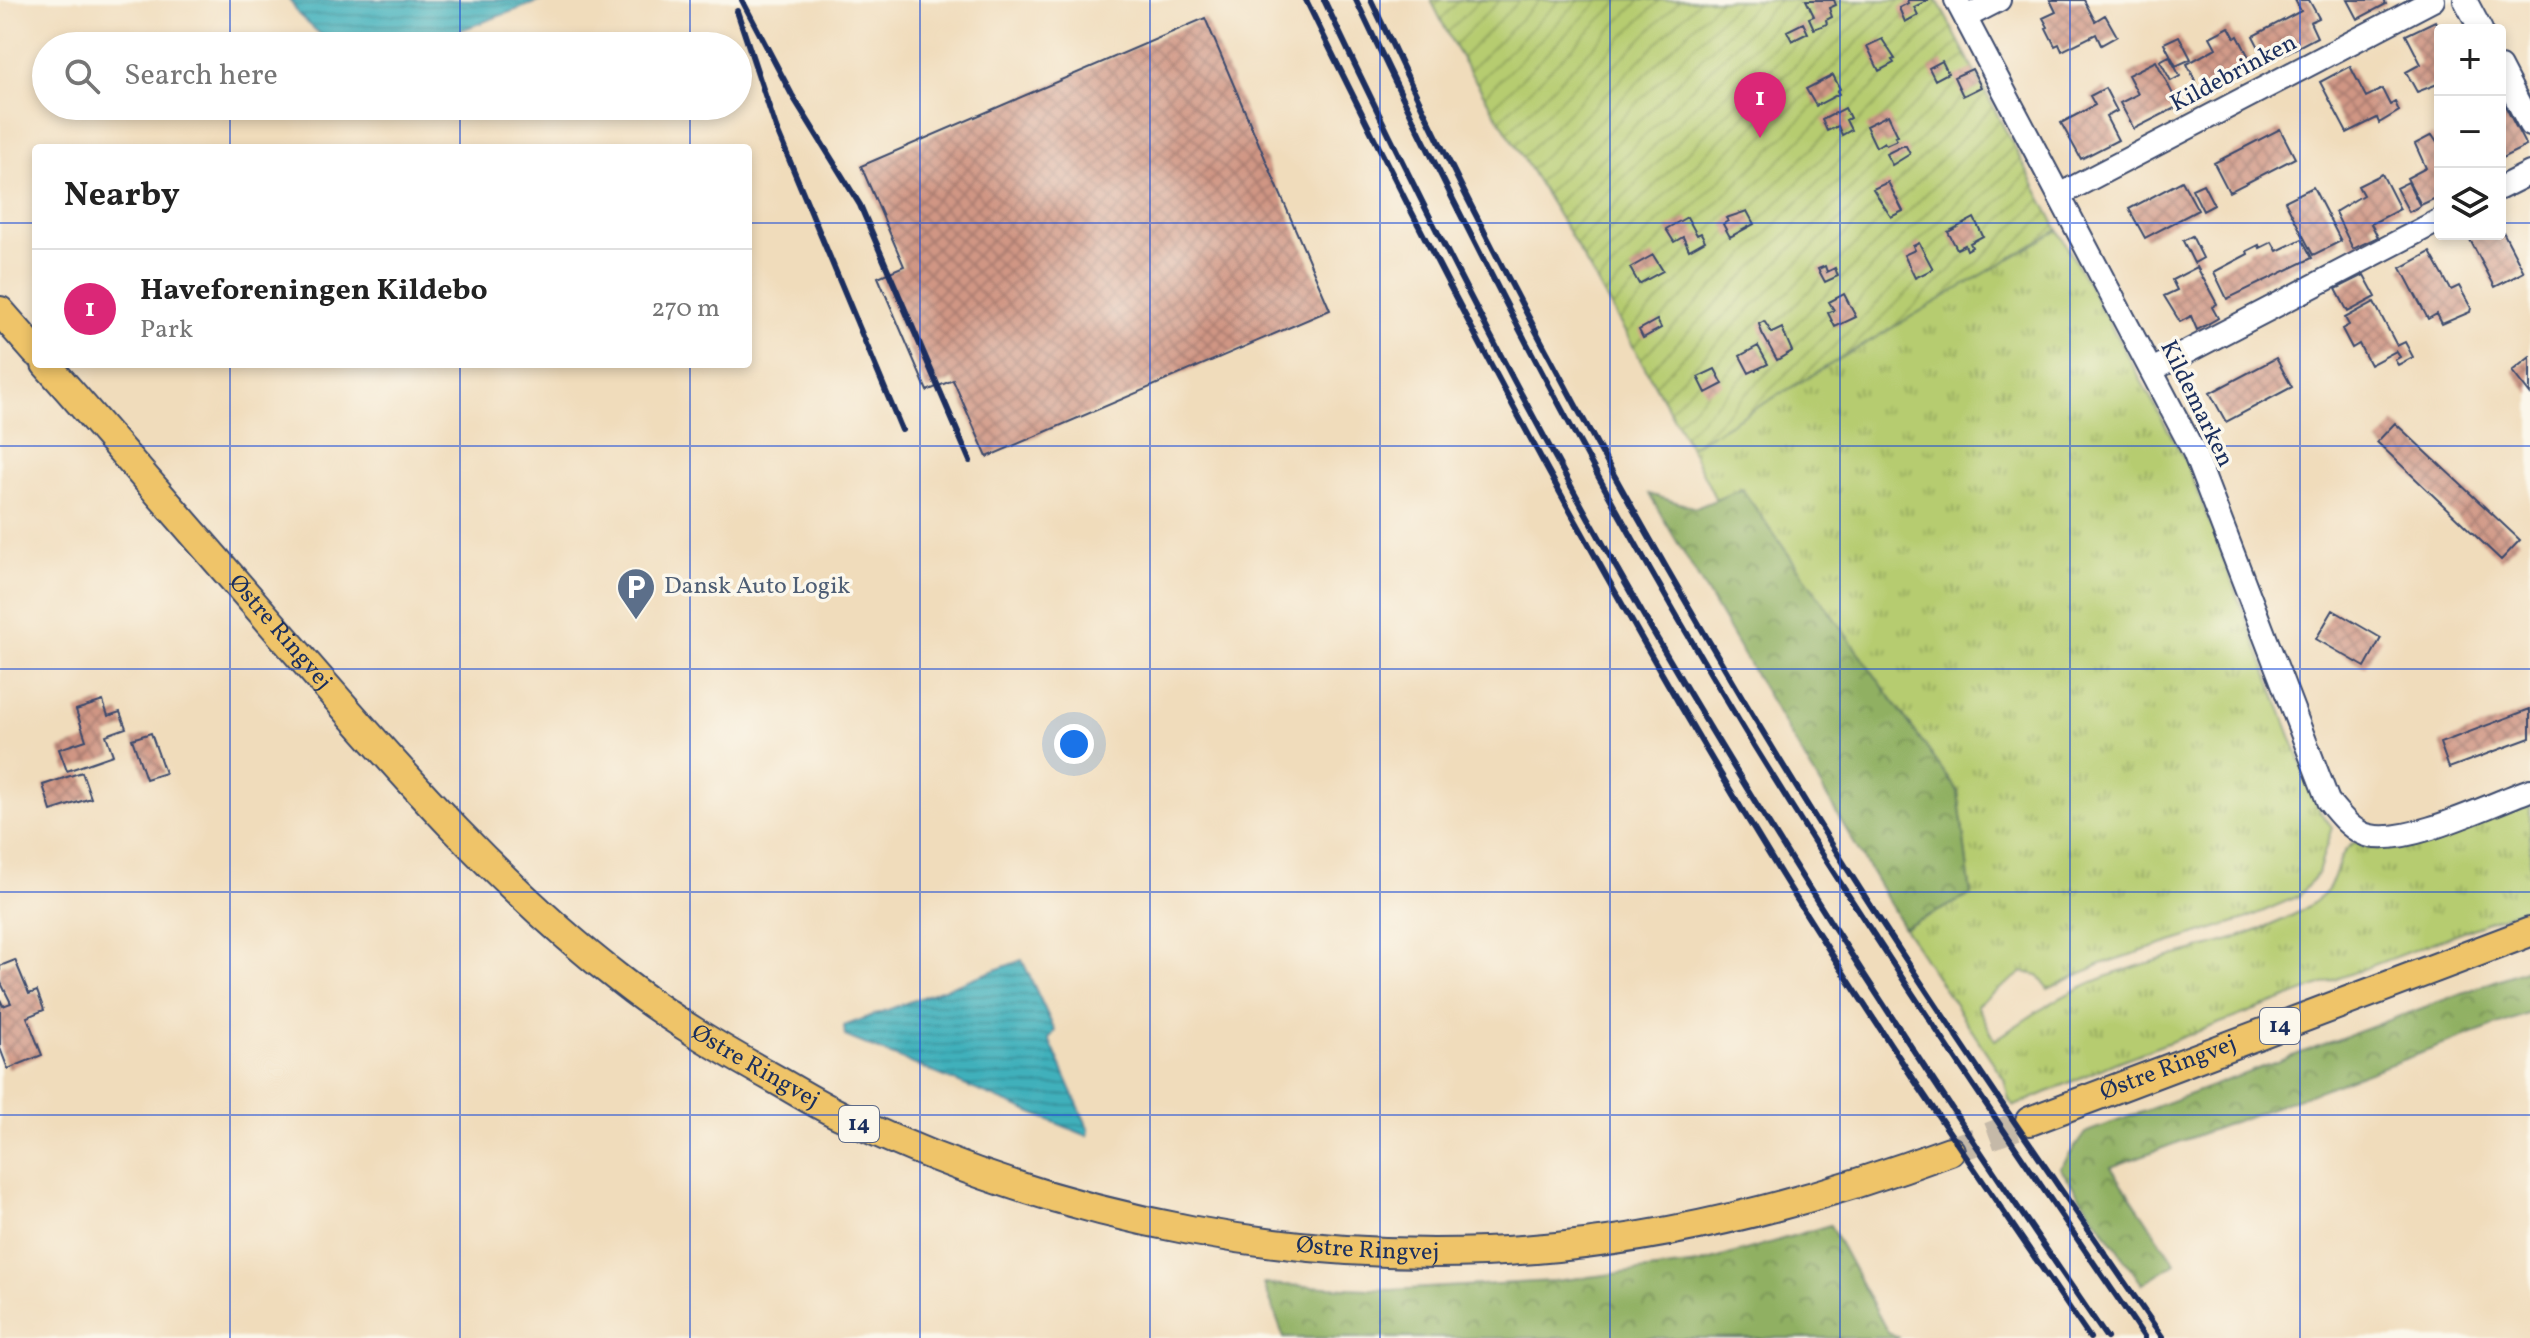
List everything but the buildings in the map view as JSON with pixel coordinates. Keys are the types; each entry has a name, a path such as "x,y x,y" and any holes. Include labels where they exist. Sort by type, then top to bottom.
{"main road":[{"path":"0,311 32,347"},
{"name":"Østre Ringvej","path":"49,368 341,704 468,844 537,910 624,983 716,1046 842,1116 973,1173 1104,1213 1248,1240 1415,1253 1556,1247 1687,1229 1821,1196 1950,1151"},
{"name":"Østre Ringvej","path":"2030,1121 2530,932"}],"street":[{"path":"1961,9 1999,0"},
{"name":"Kildebrinken","path":"2059,195 2433,0"},
{"path":"2465,0 2478,24"},
{"name":"Kildemarken","path":"1961,9 2194,452 2328,801 2346,822 2367,836 2397,838 2530,790"},
{"path":"2506,79 2530,125"},
{"path":"2506,185 2530,173"},
{"path":"2152,370 2434,223"}],"green space":[{"path":"1431,0 1937,0 2058,230 1690,447 1568,231 1454,46"},
{"path":"2058,230 2187,464 2320,812 2332,827 2318,873 2299,896 2245,919 2101,964 2048,989 2038,975 2023,972 1977,1005 1995,1040 2054,1002 2091,983 2245,935 2299,912 2327,891 2342,856 2356,842 2375,848 2408,848 2530,802 2530,906 2117,1062 2015,1106 2009,1100 2004,1079 1904,928 1971,895 1958,792 1742,490 1716,500 1690,447"},
{"path":"1742,489 1958,792 1971,895 1904,928 1649,494 1696,508"},
{"path":"2530,968 2530,1013 2111,1167 2175,1263 2142,1284 2060,1168 2085,1133"},
{"path":"1830,1225 1888,1333 1900,1338 1284,1338 1264,1284 1391,1290 1554,1281 1698,1264"}],"water":[{"path":"290,0 543,0 456,32 318,32 298,14"},
{"path":"1022,960 1055,1031 1049,1039 1089,1130 1088,1136 845,1036 844,1026"}],"tunnel":[{"path":"1950,1151 2030,1121"}],"railway":[{"path":"742,0 792,95 860,205 970,461"},
{"path":"1306,0 1475,334 1594,554 1718,770 1857,994 2090,1338"},
{"path":"1324,0 1478,311 1644,616 1868,982 2107,1338"},
{"path":"1356,0 1446,186 1541,371 1692,642 1891,961 2145,1338"},
{"path":"1371,0 1533,326 1710,643 1915,974 2163,1338"},
{"path":"737,11 744,32"},
{"path":"752,56 776,128 902,430"}],"place":[{"name":"Haveforeningen Kildebo","path":"1760,138"},
{"name":"Dansk Auto Logik","path":"636,621"}]}
